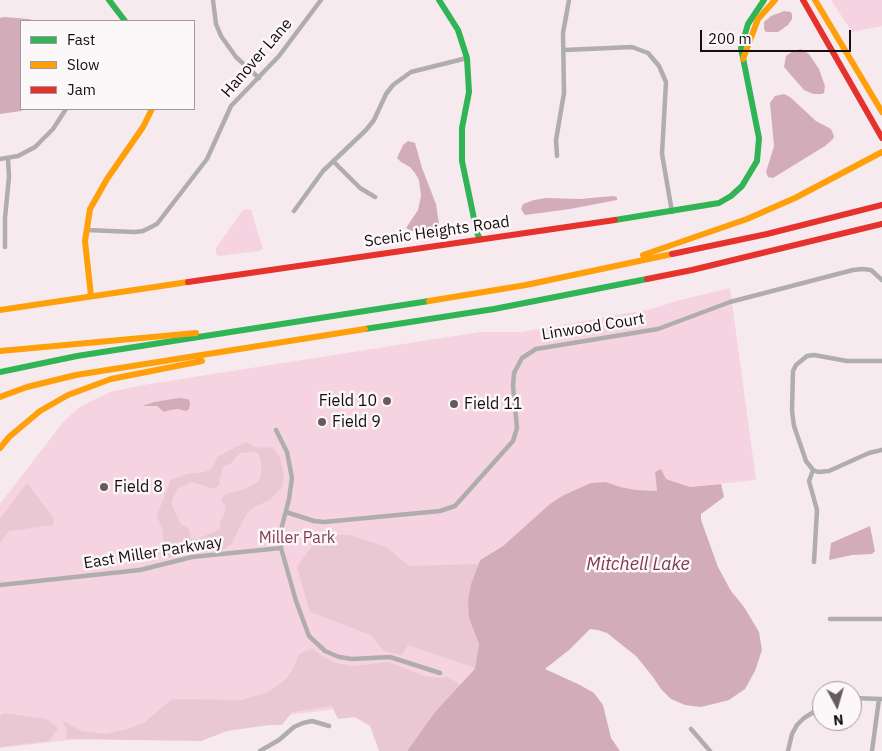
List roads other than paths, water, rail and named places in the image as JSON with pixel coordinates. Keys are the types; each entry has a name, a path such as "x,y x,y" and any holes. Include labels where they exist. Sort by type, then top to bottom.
{"main road":[{"path":"109,0 124,20"},
{"path":"439,0 451,16 458,30 467,58 469,92 462,128 462,160 480,240"},
{"name":"Scenic Heights Road","path":"0,310 672,212 709,206 726,200 742,186 754,168 758,151 759,138 741,48 750,19 764,0"},
{"name":"Scenic Heights Road","path":"743,60 758,19 774,0"},
{"path":"803,0 882,138"},
{"path":"816,0 882,112"},
{"path":"91,296 86,249 86,230 90,208 143,127 152,110"},
{"path":"526,285 651,254 748,219 795,198 882,152"},
{"path":"0,372 69,357 526,285 767,234 882,205"},
{"path":"0,397 27,387 76,375 494,309 692,270 882,224"},
{"path":"759,255 810,247 882,229"},
{"path":"0,351 285,324"},
{"path":"0,448 40,411 68,395 87,387 111,379 257,351 290,342"}],"street":[{"path":"213,0 216,24 221,36 236,57 259,78"},
{"name":"Hanover Lane","path":"86,230 135,232 143,231 157,224 207,158 231,106 280,56 321,0"},
{"path":"557,156 556,140 564,92 564,22 570,0"},
{"path":"564,50 632,47 648,53 660,66 666,82 662,154 672,212"},
{"path":"294,211 314,182 366,130 374,120 386,94 401,78 422,69 467,58"},
{"path":"0,159 24,154 35,148 53,130 65,110"},
{"path":"5,247 5,225 10,177 8,158"},
{"path":"333,161 360,188 375,197"},
{"name":"Linwood Court","path":"286,512 314,521 324,522 440,511 455,506 513,441 517,428 513,386 514,373 522,358 536,349 658,329 730,302 863,268 871,270 882,280"},
{"path":"882,361 841,360 814,355 807,356 796,365 792,378 793,418 806,461 813,470 818,472 829,471 882,450"},
{"path":"276,430 285,445 291,468 292,487 281,533 281,548 309,636 318,646 331,654 345,658 390,657 440,673"},
{"path":"813,470 809,481 817,510 814,562"},
{"name":"East Miller Parkway","path":"0,585 140,570 192,557 281,548"},
{"path":"830,619 882,619"},
{"path":"862,698 881,699 872,751"},
{"path":"788,751 792,734 797,725 812,713"},
{"path":"260,751 274,743 294,726 312,722 329,726"},
{"path":"691,729 710,751"}],"water":[{"path":"784,11 791,12 792,15 788,25 778,32 766,32 764,22 771,16"},
{"path":"0,18 32,20 20,20 20,110 23,110 0,114"},
{"path":"801,49 809,54 819,69 825,86 824,93 822,94 813,94 804,90 784,67 786,56 793,51"},
{"path":"784,94 790,97 816,121 831,129 834,136 825,146 773,178 768,177 766,172 774,146 770,103 775,96"},
{"path":"408,141 415,143 422,168 436,204 439,224 437,227 412,231 406,228 418,210 421,196 419,180 415,173 397,158 403,145"},
{"path":"617,197 617,200 570,209 525,215 521,209 523,204 546,198 580,199"},
{"path":"179,398 188,399 190,402 189,409 186,411 178,409 164,412 157,406 142,406 154,402"},
{"name":"Mitchell Lake","path":"661,469 666,479 690,487 721,484 724,497 701,514 701,520 718,567 731,591 744,607 759,632 762,650 755,671 745,689 729,700 701,707 685,705 671,699 661,689 636,656 607,633 590,629 569,650 545,669 594,693 603,705 611,738 620,751 407,751 435,712 475,668 479,644 469,618 468,601 471,584 480,560 503,546 550,504 564,495 591,483 606,482 637,490 657,491 655,472"},
{"path":"870,526 875,551 872,554 852,555 829,560 831,543"}],"place":[{"name":"Field 10","path":"387,401"},
{"name":"Field 11","path":"454,404"},
{"name":"Field 9","path":"322,422"},
{"name":"Field 8","path":"104,487"}],"park label":[{"name":"Miller Park","path":"297,538"}]}
